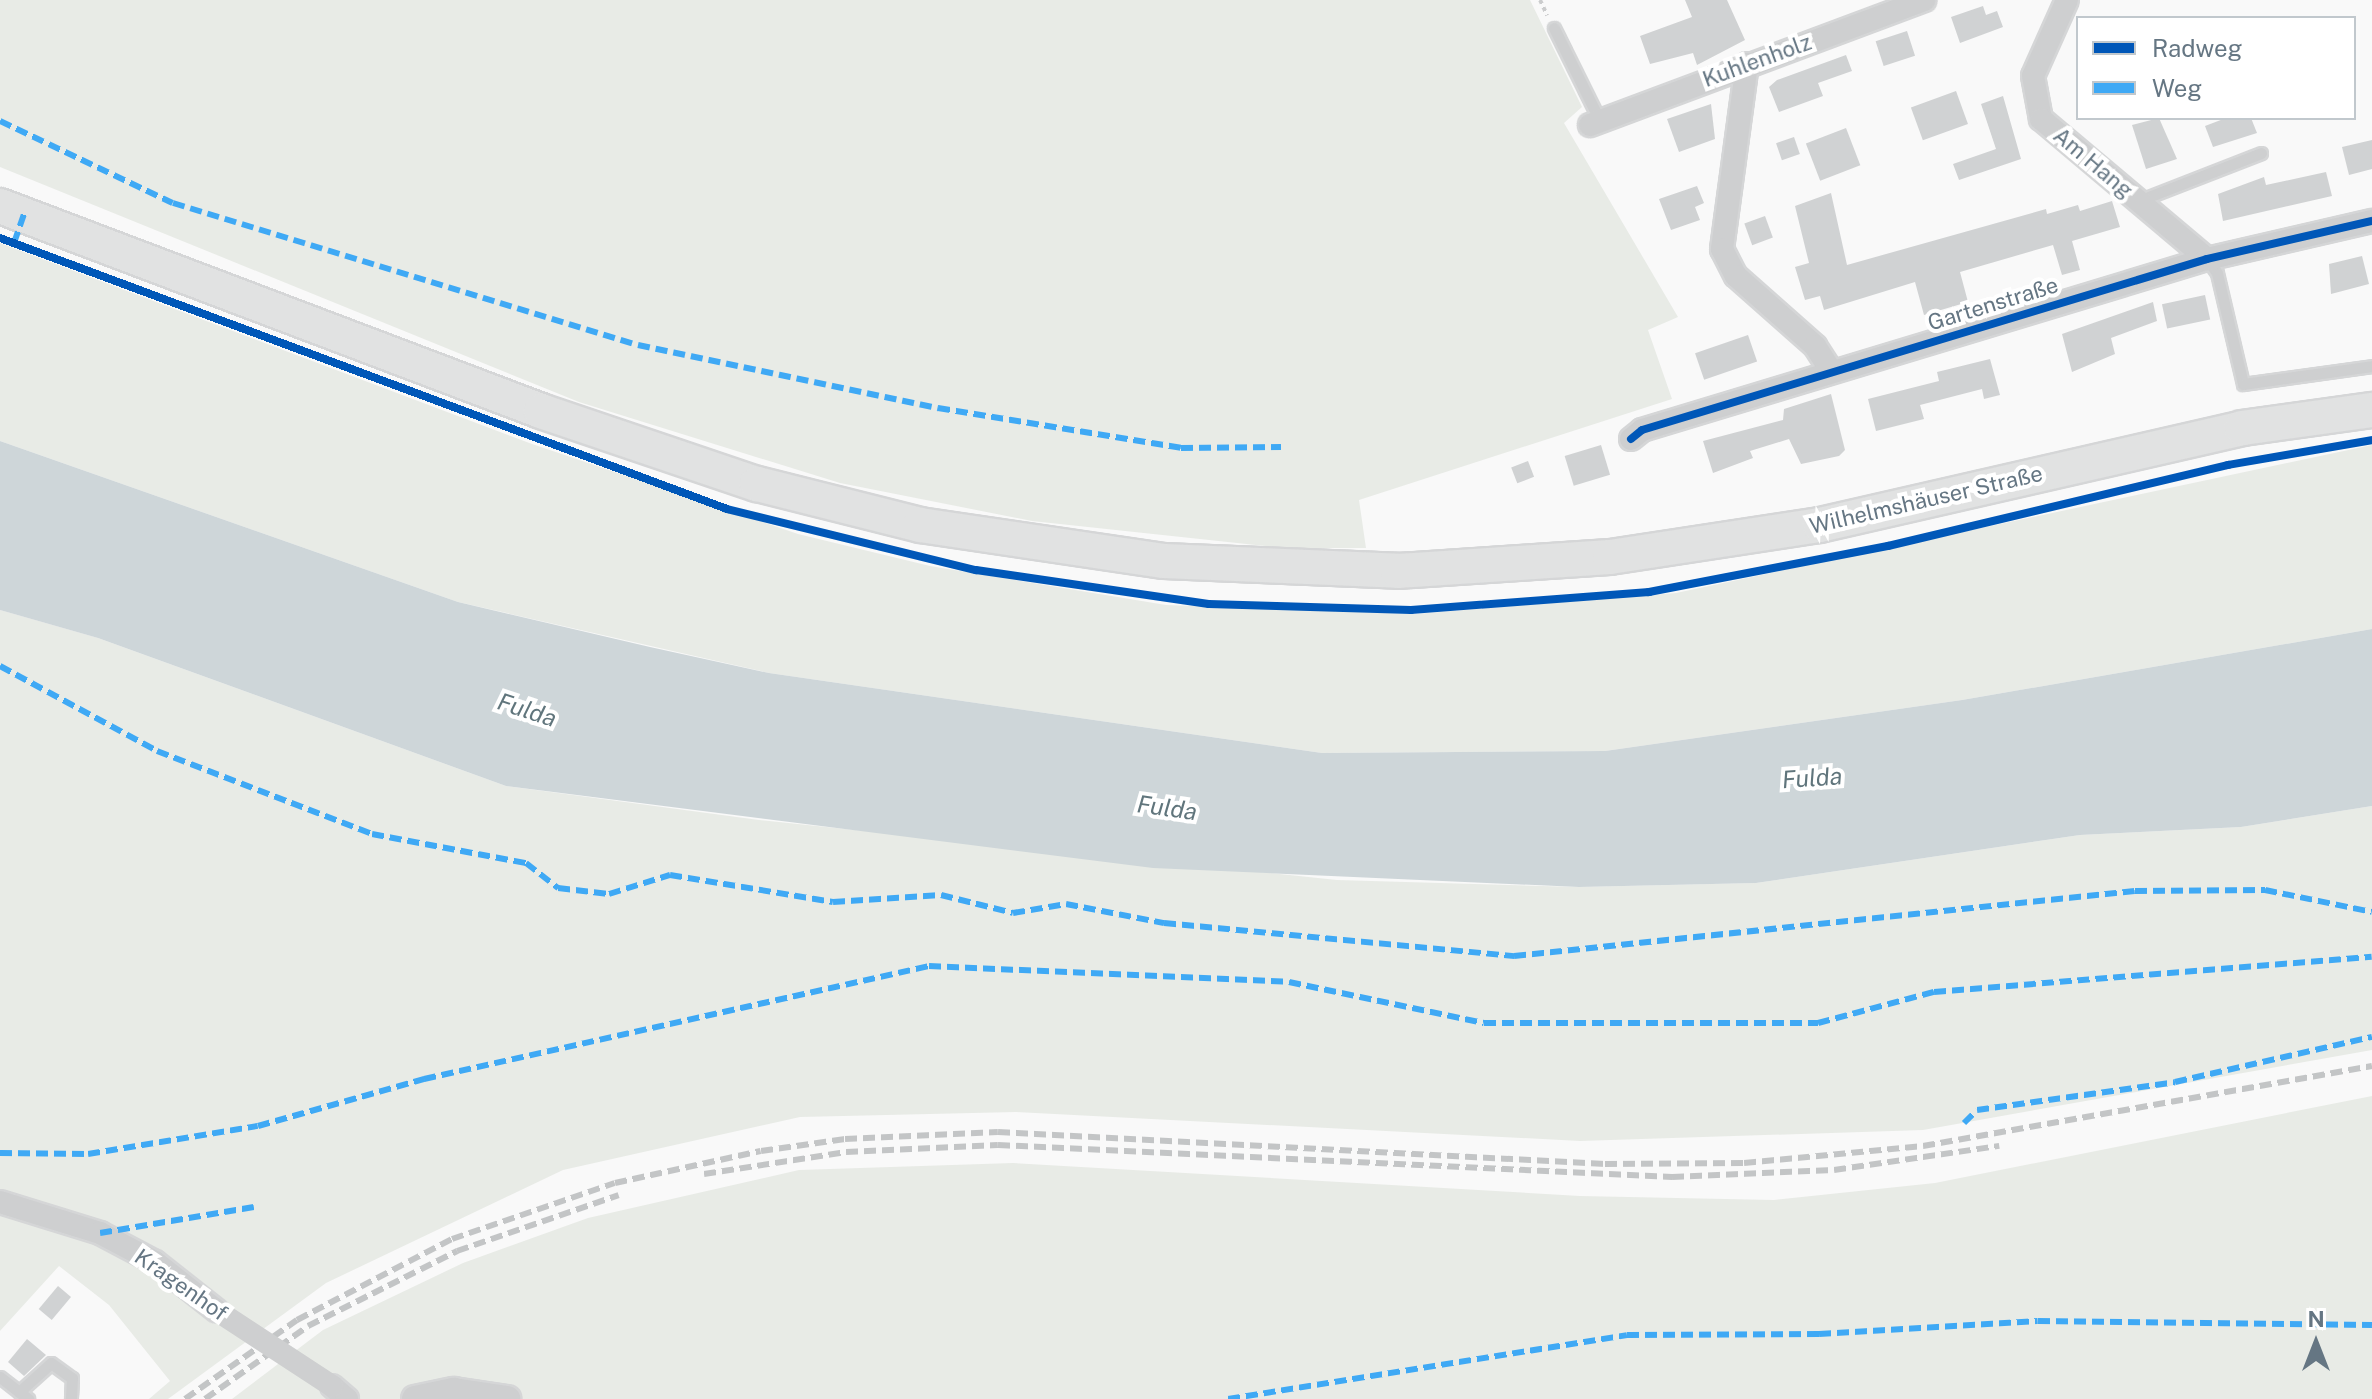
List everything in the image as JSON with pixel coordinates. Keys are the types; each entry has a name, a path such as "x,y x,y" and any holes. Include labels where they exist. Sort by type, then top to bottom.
{"main road":[{"name":"Wilhelmshäuser Straße","path":"0,206 568,421 838,506 1003,540 1164,561 1320,571 1476,569 1749,538 2242,428 2372,410"}],"street":[{"name":"Kuhlenholz","path":"1595,123 1924,0"},
{"name":"Am Hang","path":"2067,0 2033,76 2034,105 2041,119 2207,259"},
{"path":"1747,64 1722,249 1736,276 1808,339 1831,371"},
{"name":"Gartenstraße","path":"1631,439 1642,430 2207,259 2372,221"},
{"name":"Kragenhof","path":"0,1202 100,1233 155,1262 216,1310 339,1392"},
{"path":"415,1399 454,1391 507,1399"}],"lane":[{"path":"1554,28 1595,123"},
{"path":"2138,201 2261,153"},
{"path":"2207,259 2217,273 2243,384 2372,366"},
{"path":"0,1377 24,1396 51,1363 62,1365 72,1378 71,1399"}],"shaded area":[{"path":"0,0 1530,0 1582,107 1564,123 1678,317 1648,330 1672,399 1359,500 1366,548 1283,548 1032,521 840,483 579,402 0,167"},
{"path":"0,243 532,444 798,534 930,566 1166,605 1415,614 1676,593 2372,445 2372,629 1962,700 1605,751 1322,753 769,673 458,602 0,441"},
{"path":"0,610 98,638 506,786 759,820 1337,880 1579,887 1756,883 2080,835 2241,827 2372,806 2372,1050 1923,1130 1580,1141 1016,1112 800,1117 563,1170 326,1283 168,1399 149,1399 170,1381 109,1305 59,1266 0,1331"},
{"path":"2372,1096 2372,1399 232,1399 323,1330 463,1263 588,1218 799,1170 1013,1163 1580,1196 1774,1200 1935,1183"}],"water":[{"name":"Fulda","path":"0,441 458,602 769,673 1322,753 1605,751 1962,700 2372,629 2372,806 2241,827 2080,835 1756,883 1579,887 1153,868 506,786 98,638 0,610"}],"building":[{"path":"1685,0 1727,0 1745,40 1697,65 1693,53 1650,64 1640,36 1692,17"},
{"path":"1983,6 1986,15 1997,11 2003,27 1960,43 1951,17"},
{"path":"1907,31 1915,56 1884,66 1876,41"},
{"path":"1846,55 1852,71 1818,83 1823,96 1779,112 1769,87 1777,80"},
{"path":"1956,91 1968,124 1923,140 1911,107"},
{"path":"2003,96 2021,159 1959,180 1953,164 1996,149 1981,104"},
{"path":"1711,104 1715,139 1679,152 1667,119"},
{"path":"2160,120 2177,159 2146,169 2132,125"},
{"path":"2221,120 2252,120 2257,133 2213,147 2205,126"},
{"path":"1846,128 1860,165 1820,181 1806,143"},
{"path":"1794,137 1800,154 1782,160 1776,143"},
{"path":"2372,140 2372,169 2349,175 2342,147"},
{"path":"2326,172 2332,196 2223,221 2218,194 2264,177 2266,185"},
{"path":"1697,186 1704,203 1695,207 1700,220 1671,230 1659,199"},
{"path":"1831,193 1847,265 2046,209 2047,214 2078,205 2080,211 2112,201 2120,227 2072,241 2080,270 2062,275 2053,245 1960,272 1968,302 1924,315 1915,282 1824,310 1820,296 1805,300 1795,267 1809,263 1795,206"},
{"path":"1765,216 1773,238 1752,245 1744,224"},
{"path":"2362,256 2369,284 2331,294 2329,264"},
{"path":"2205,295 2210,319 2167,329 2162,304"},
{"path":"2153,302 2157,321 2111,338 2115,354 2072,372 2062,334"},
{"path":"1748,335 1757,361 1704,380 1695,353"},
{"path":"1990,359 2000,395 1984,399 1982,389 1920,405 1924,419 1876,431 1868,399 1939,381 1937,372"},
{"path":"1831,394 1845,450 1839,456 1801,464 1789,439 1750,451 1753,458 1713,473 1703,441 1783,420 1784,409"},
{"path":"1601,445 1610,475 1574,486 1565,456"},
{"path":"1528,461 1534,477 1517,483 1511,467"},
{"path":"58,1286 71,1297 52,1320 39,1309"},
{"path":"27,1339 46,1355 24,1376 8,1362"}],"railway":[{"path":"185,1399 297,1320 452,1239 615,1183 761,1151 845,1139 998,1132 1605,1164 1744,1163 1923,1146 2372,1066"},
{"path":"704,1174 846,1152 998,1145 1672,1177 1834,1170 1999,1146"},
{"path":"205,1399 308,1326 457,1251 619,1195"}],"marked path":[{"path":"0,121 173,203 638,345 938,408 1181,448 1281,447"},
{"path":"19,245 14,243 24,214"},
{"path":"0,666 157,751 372,834 526,863 558,888 609,894 670,875 833,902 941,895 1013,913 1066,904 1164,923 1514,956 2135,891 2265,890 2372,912"},
{"path":"0,1153 88,1154 258,1126 424,1079 929,966 1289,982 1484,1023 1818,1023 1934,992 2372,957"},
{"path":"1964,1123 1977,1110 2175,1082 2372,1037"},
{"path":"100,1233 254,1207"},
{"path":"1228,1399 1627,1335 1819,1334 2038,1321 2372,1325"}],"cycle path":[{"path":"1631,439 1642,430 2207,259 2372,221"},
{"path":"0,238 727,509 976,570 1209,604 1411,610 1649,592 1888,546 2228,465 2372,440"}]}
